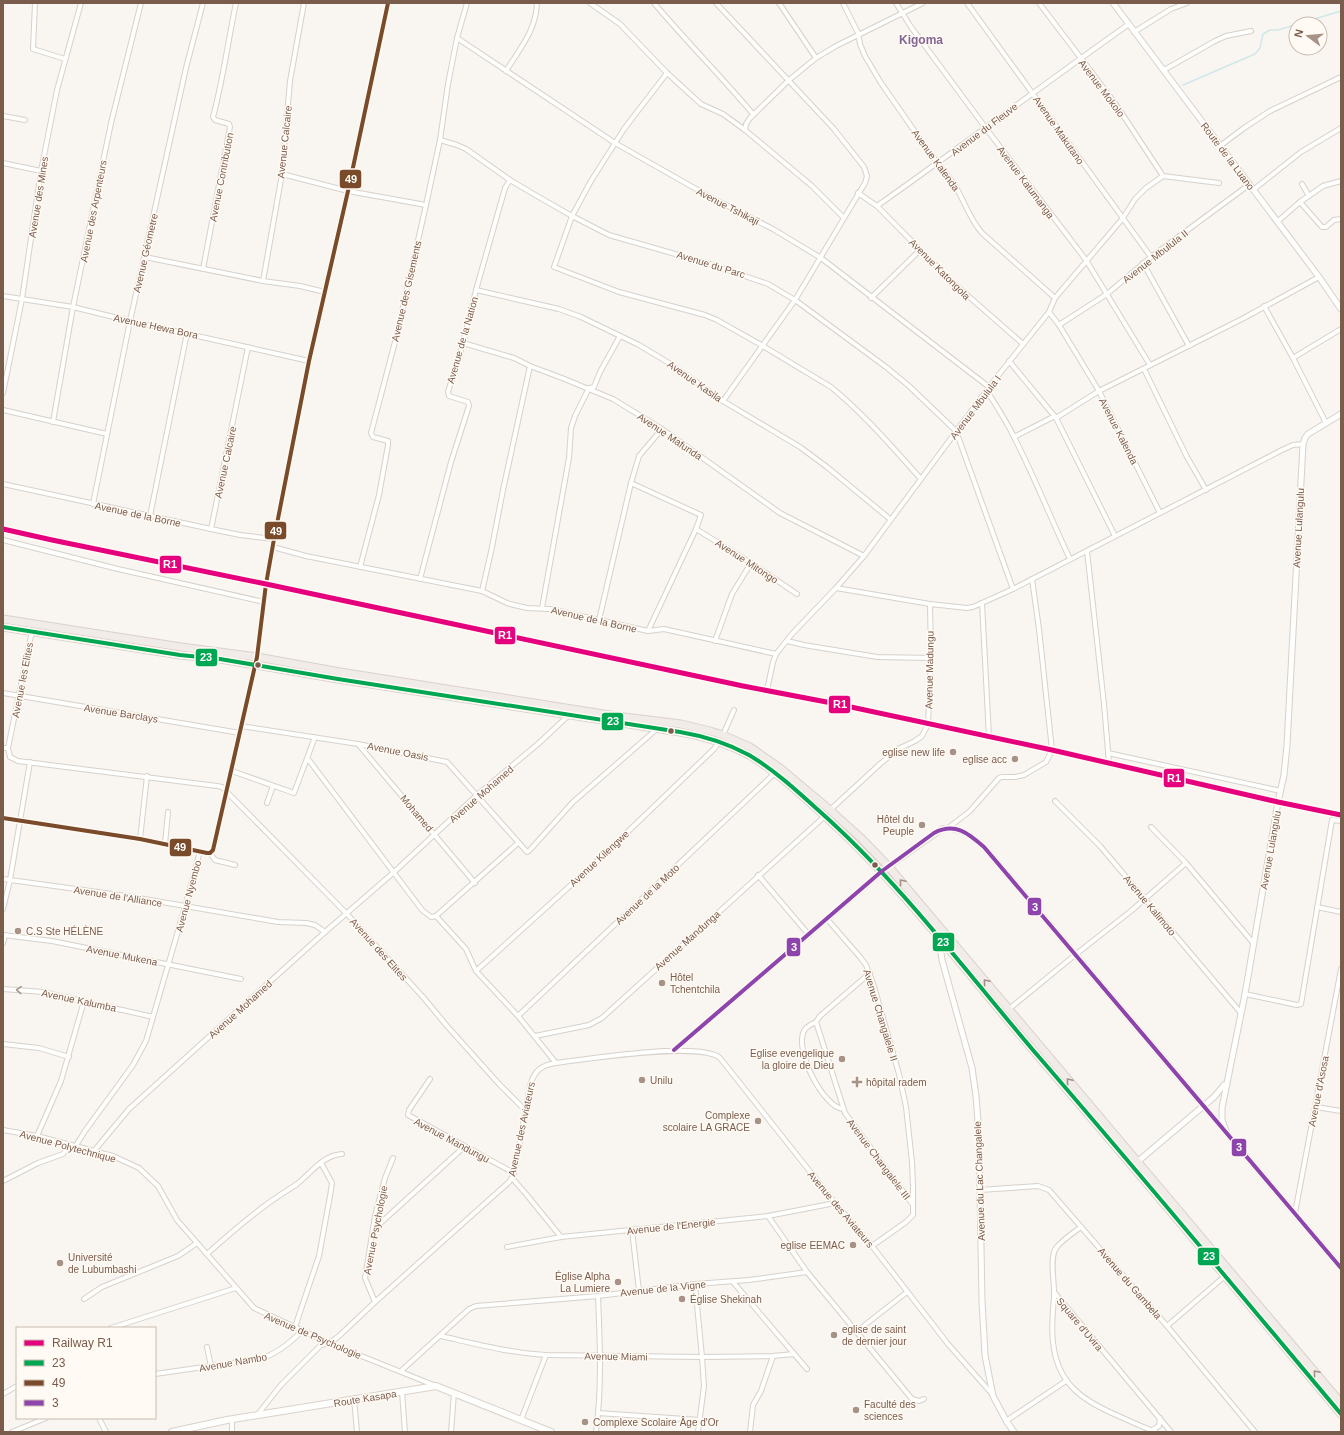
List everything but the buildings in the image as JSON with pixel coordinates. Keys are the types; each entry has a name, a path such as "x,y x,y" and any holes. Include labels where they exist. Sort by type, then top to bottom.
{"highway":[{"path":"3,619 108,634 181,647 257,657 300,666 723,735 750,747 794,779 882,871 1037,1054 1135,1164 1341,1403"},
{"path":"3,626 569,715 658,728 681,728 747,754 775,773 861,838 889,866 1009,1009 1225,1276 1341,1414"}],"main road":[{"name":"Route Kasapa","path":"172,1432 257,1415 436,1386"},
{"path":"436,1386 551,1432"}],"street":[{"path":"35,3 33,49 66,59"},
{"name":"Avenue des Mines","path":"3,393 22,299 41,171 58,90 81,3"},
{"name":"Avenue des Arpenteurs","path":"53,422 73,307 111,123 134,34 140,3"},
{"name":"Avenue Géometre","path":"93,504 130,321 186,68 203,3"},
{"name":"Avenue Contribution","path":"203,269 230,127 229,124 214,119 213,117 218,100 224,58 236,3"},
{"name":"Avenue Calcaire","path":"263,282 282,174 290,81 304,3"},
{"name":"Avenue Nyembo","path":"75,1147 138,1058 146,1041 169,965 200,851 210,853 214,847 256,665 274,539 309,361 348,191 388,3"},
{"name":"Avenue des Gisements","path":"360,567 379,495 388,445 388,441 373,437 371,433 396,338 426,205 440,140 448,84 457,38 467,3"},
{"path":"506,71 531,30 535,19 537,3"},
{"path":"590,3 620,24 701,104 723,114 745,130 812,186 844,217"},
{"path":"654,3 753,114"},
{"path":"716,3 834,129 866,171 867,178 795,300 724,401"},
{"path":"779,3 816,58"},
{"name":"Avenue Kalenda","path":"843,3 856,28 860,44 881,83 962,196 978,230 1055,298"},
{"name":"Avenue Katumanga","path":"896,3 985,127 1086,260 1150,365"},
{"path":"745,130 747,121 753,114 789,80 816,58 836,46 859,36 923,3"},
{"name":"Avenue Makutano","path":"967,3 1151,257"},
{"name":"Avenue Mokolo","path":"1039,3 1114,102 1163,176"},
{"name":"Route de la Luano","path":"1113,3 1250,184 1341,309"},
{"path":"1134,32 1171,9 1187,3"},
{"name":"Avenue du Fleuve","path":"877,206 1129,24"},
{"path":"1164,70 1215,41 1226,36 1251,30"},
{"name":"Avenue Tshikaji","path":"457,38 615,143 712,198 772,229 821,258 988,389"},
{"path":"668,73 624,129 591,181 572,216 555,261 555,268 619,292 705,315 732,327 831,387 866,419 921,479"},
{"path":"1220,146 1270,111 1339,78 1341,85"},
{"path":"3,116 25,120"},
{"path":"1253,190 1301,152 1341,128"},
{"name":"Avenue du Parc","path":"440,140 466,149 510,180 572,216 609,235 681,255 760,280 777,289 795,300 886,367 909,386 956,431"},
{"path":"3,163 41,171"},
{"path":"282,174 348,191 426,205"},
{"path":"1163,176 1219,183"},
{"name":"Avenue Mbulula I","path":"767,690 776,654 864,556 890,519 1009,361 1049,312 1055,298 1122,218 1140,194 1153,182 1163,176"},
{"name":"Avenue de la Nation","path":"420,579 451,462 470,404 447,394 464,343 476,290 505,188 510,180"},
{"path":"1277,222 1300,202 1325,184 1341,181"},
{"name":"Avenue Mbulula II","path":"1059,325 1107,294 1143,263 1250,184"},
{"path":"1302,184 1309,196"},
{"name":"Avenue Katongola","path":"858,193 877,206 965,295 1023,344"},
{"path":"1300,202 1315,220 1324,227 1334,220 1341,219"},
{"path":"872,298 920,250"},
{"path":"145,257 263,282 300,286 325,292"},
{"path":"1143,263 1189,346"},
{"path":"1014,437 1055,417 1099,391 1189,346 1319,277"},
{"name":"Avenue Kasila","path":"476,290 559,309 581,317 639,345 669,363 724,401 800,447 827,467 890,519"},
{"name":"Avenue Hewa Bora","path":"3,296 73,307 309,361"},
{"path":"1264,306 1293,358 1326,423"},
{"name":"Avenue Kalenda","path":"1049,312 1059,325 1099,391 1160,513"},
{"path":"1293,358 1341,329"},
{"path":"150,516 188,333"},
{"path":"542,608 569,458 571,428 589,388 594,387 620,336"},
{"name":"Avenue Mafunda","path":"464,343 514,358 530,366 589,388 612,399 662,429 780,513 864,556"},
{"name":"Avenue Calcaire","path":"211,530 248,347"},
{"path":"1009,361 1055,417 1115,536"},
{"path":"482,591 530,366"},
{"path":"1144,369 1187,457 1206,490"},
{"path":"988,389 1028,465 1070,559"},
{"path":"3,410 107,434"},
{"path":"836,588 930,604 971,608 1013,589 1086,552 1282,450 1293,445 1303,444 1308,434 1341,414"},
{"path":"599,620 631,483 639,456 662,429"},
{"path":"956,431 1013,589"},
{"name":"Avenue Lulangulu","path":"1226,1131 1222,1114 1226,1083 1245,994 1284,775 1303,444"},
{"path":"631,483 700,514 701,516 648,632"},
{"name":"Avenue de la Borne","path":"3,484 211,530 274,539"},
{"name":"Avenue Mitongo","path":"696,529 752,563 797,594"},
{"path":"3,540 264,602"},
{"name":"Avenue de la Borne","path":"273,547 306,556 482,591 514,606 542,608 648,632 664,629 776,654"},
{"path":"1086,552 1104,704 1109,763"},
{"path":"715,641 732,594 752,563"},
{"path":"948,828 970,811 998,778 1024,775 1046,762 1052,750 1043,659 1032,579"},
{"name":"Avenue Madungu","path":"828,813 898,749 914,741 924,733 928,724 931,658 930,604"},
{"path":"982,604 988,737"},
{"name":"Avenue les Elites","path":"8,748 20,696 32,631"},
{"path":"787,641 877,657 931,658"},
{"name":"Avenue Barclays","path":"3,694 240,733"},
{"path":"723,735 734,710"},
{"name":"Avenue Mohamed","path":"94,1151 129,1109 346,913 393,873 477,795 539,743 569,715"},
{"name":"Avenue Oasis","path":"241,726 358,744 447,762 518,844"},
{"path":"308,759 393,873 425,913 431,918 436,916 475,883 518,844 525,852 529,851 573,802 658,728"},
{"path":"232,771 294,794 315,737"},
{"name":"Avenue Kilengwe","path":"476,971 592,866 714,749 719,742"},
{"name":"Mohamed","path":"358,744 475,883"},
{"path":"3,748 8,748 12,759 217,786 222,787 227,792"},
{"path":"1108,753 1281,791"},
{"path":"3,909 10,880 30,762"},
{"name":"Avenue de la Moto","path":"518,1016 775,773"},
{"path":"140,838 147,776"},
{"path":"267,803 273,786"},
{"name":"Avenue des Elites","path":"227,792 346,913 423,997 498,1084 525,1110"},
{"name":"Avenue Kalimoto","path":"1055,801 1100,846 1241,1013"},
{"path":"165,844 168,812"},
{"name":"Avenue Mandunga","path":"535,1036 589,1025 602,1018 828,813"},
{"path":"3,818 140,838 200,851"},
{"path":"1245,994 1297,1005 1300,1004 1332,820 1341,821"},
{"path":"1151,827 1186,863 1254,944"},
{"path":"674,1050 882,871 934,833 942,829 958,829 984,847 1074,955 1204,1105 1252,1164 1341,1268"},
{"path":"210,853 215,860 235,865"},
{"path":"1009,1009 1074,955 1146,899 1186,863"},
{"path":"758,875 809,935"},
{"name":"Avenue de l'Alliance","path":"3,879 127,896 278,922 310,924 317,926 325,932"},
{"path":"1317,907 1341,912"},
{"path":"436,916 466,949 476,971 518,1016 556,1062"},
{"name":"Avenue Changalele II","path":"827,919 860,957 870,973 899,1074 906,1107 912,1162 913,1215 872,1246"},
{"name":"Avenue du Lac Changalele","path":"940,927 939,937 942,960 964,1037 973,1075 979,1135 984,1344 988,1374 993,1396 1006,1421 1014,1432"},
{"path":"3,943 4,935"},
{"name":"Avenue Mukena","path":"4,935 52,941 241,979"},
{"name":"Avenue d'Asosa","path":"1295,1213 1341,969"},
{"path":"843,1109 835,1106 823,1093 813,1078 808,1067 802,1037 806,1028 816,1022 820,1016 870,973"},
{"name":"Avenue Kalumba","path":"3,989 39,991 153,1017"},
{"path":"37,1136 58,1090 84,1001"},
{"name":"Avenue Changalele III","path":"816,1022 843,1109 861,1136 913,1205"},
{"path":"3,1044 39,1048 68,1057"},
{"name":"Avenue des Aviateurs","path":"257,1415 281,1385 321,1345 338,1337 505,1186 513,1176 530,1086 535,1072 544,1065 556,1062 674,1050 708,1053 720,1058 835,1203 872,1246 948,1344 993,1396"},
{"name":"Avenue Mandungu","path":"430,1079 408,1112 408,1115 513,1176 561,1238"},
{"path":"1135,1164 1217,1094 1226,1083"},
{"path":"1316,1107 1341,1111"},
{"name":"Avenue Polytechnique","path":"3,1130 37,1136 113,1156 142,1169 162,1192 177,1220"},
{"path":"3,1181 38,1163 63,1154 70,1145"},
{"path":"374,1229 464,1147"},
{"path":"207,1254 244,1222 298,1183 321,1163 330,1157 342,1154"},
{"name":"Avenue Psychologie","path":"375,1302 365,1278 375,1216 385,1178 393,1158"},
{"path":"295,1328 319,1256 330,1196 332,1183 321,1163"},
{"name":"Avenue du Gambela","path":"980,1190 1038,1186 1047,1188 1167,1326 1255,1432"},
{"name":"Avenue de l'Energie","path":"508,1247 561,1238 768,1216 835,1203"},
{"path":"768,1216 807,1272 912,1399 919,1401 924,1399"},
{"name":"Avenue de Psychologie","path":"177,1220 254,1308 328,1343 436,1386"},
{"path":"1054,1292 1054,1252 1056,1248 1081,1226"},
{"path":"632,1230 639,1291"},
{"path":"84,1299 102,1287 178,1256 197,1243"},
{"name":"Avenue de la Vigne","path":"400,1371 441,1336 469,1309 476,1306 598,1296 695,1284 733,1282 807,1272"},
{"path":"1167,1326 1225,1276"},
{"path":"733,1282 807,1368"},
{"path":"695,1284 704,1386 698,1432"},
{"path":"114,1327 236,1288"},
{"path":"856,1332 907,1292"},
{"name":"Square d'Uvira","path":"1054,1292 1052,1341 1058,1363 1066,1381 1077,1393 1092,1404 1154,1431"},
{"name":"Square d'Uvira","path":"1054,1292 1171,1432"},
{"path":"596,1432 601,1356 598,1296"},
{"name":"Avenue Nambo","path":"156,1374 260,1359 270,1356 291,1342 302,1331"},
{"name":"Avenue Miami","path":"441,1336 523,1354 702,1357 773,1356 794,1354"},
{"path":"207,1347 211,1366"},
{"path":"521,1420 546,1355"},
{"path":"750,1432 753,1406 761,1392 773,1356"},
{"path":"1006,1421 1066,1381"},
{"path":"3,1394 16,1387"},
{"path":"402,1392 406,1432"},
{"path":"452,1432 454,1393"},
{"path":"354,1399 357,1432"},
{"path":"598,1413 700,1420"},
{"path":"1154,1431 1159,1426 1160,1418"},
{"path":"12,1432 44,1419"},
{"path":"100,1419 106,1432"},
{"path":"232,1420 232,1432"},
{"path":"1247,1432 1252,1428"}],"waterway":[{"path":"1183,85 1255,54 1260,48 1263,34 1270,30 1278,30 1341,11"}],"rail line":[{"name":"R1","path":"3,529 743,686 837,704 1052,750 1341,815"}],"transit line":[{"name":"49","path":"3,818 140,839 207,853 210,853 213,850 257,657 266,584 309,361 348,191 388,3"},
{"name":"23","path":"3,627 180,655 220,659 338,679 680,732 715,740 749,755 776,773 847,837 932,928 1341,1414"},
{"name":"3","path":"674,1050 882,871 934,833 942,830 955,829 972,837 984,847 1341,1268"}],"place":[{"name":"eglise new life","path":"953,752"},
{"name":"eglise acc","path":"1015,759"},
{"name":"Hôtel du Peuple","path":"922,825"},
{"name":"C.S Ste HÉLÈNE","path":"18,931"},
{"name":"Hôtel Tchentchila","path":"662,983"},
{"name":"Eglise evengelique la gloire de Dieu","path":"842,1059"},
{"name":"Unilu","path":"642,1080"},
{"name":"hôpital radem","path":"857,1082"},
{"name":"Complexe scolaire LA GRACE","path":"758,1121"},
{"name":"eglise EEMAC","path":"853,1245"},
{"name":"Université de Lubumbashi","path":"60,1263"},
{"name":"Église Alpha La Lumiere","path":"618,1282"},
{"name":"Église Shekinah","path":"682,1299"},
{"name":"eglise de saint de dernier jour","path":"834,1335"},
{"name":"Faculté des sciences","path":"856,1410"},
{"name":"Complexe Scolaire Âge d'Or","path":"585,1422"}],"district":[{"name":"Kigoma","path":"921,40"}]}
